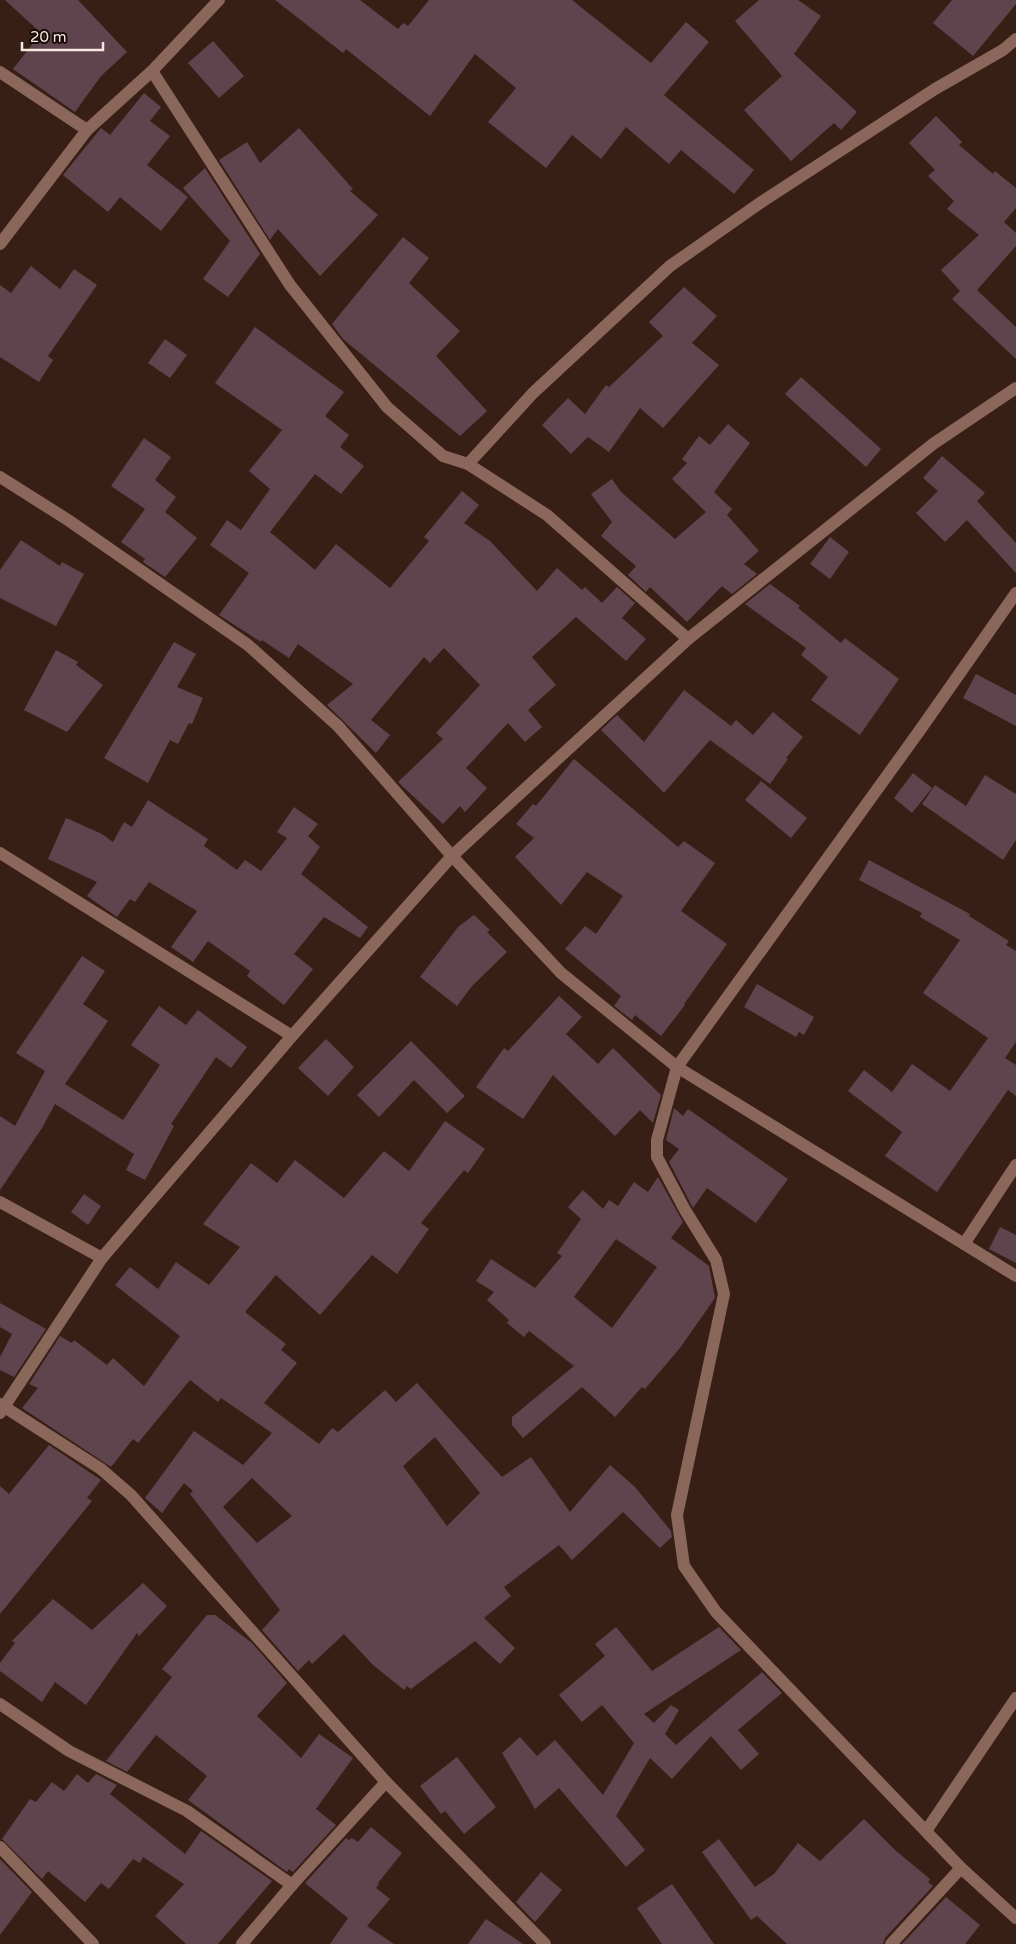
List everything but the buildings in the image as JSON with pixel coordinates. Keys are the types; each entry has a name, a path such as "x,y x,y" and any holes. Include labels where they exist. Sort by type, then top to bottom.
{"street":[{"path":"0,244 87,130 152,71 219,0"},
{"path":"468,464 533,393 670,266 763,201 934,89 1003,50 1016,38"},
{"path":"152,71 290,285 387,407 443,456 468,464 547,515 688,639"},
{"path":"0,72 87,130"},
{"path":"545,1944 386,1782 131,1495 101,1469 1,1408 102,1258 292,1036 452,856 688,639 933,444 1016,388"},
{"path":"0,477 68,520 248,645 338,726 452,856 561,973 677,1067 1016,1276"},
{"path":"1016,593 920,730 677,1067 657,1140 658,1157 685,1210 716,1260 724,1294 678,1515 684,1566 716,1612 961,1868 1016,1918"},
{"path":"0,853 292,1036"},
{"path":"964,1244 1016,1165"},
{"path":"0,1202 102,1258"},
{"path":"926,1831 1016,1698"},
{"path":"0,1704 69,1751 187,1811 292,1885"},
{"path":"242,1944 292,1885 386,1782"},
{"path":"0,1847 93,1944"},
{"path":"891,1944 961,1868"}]}
